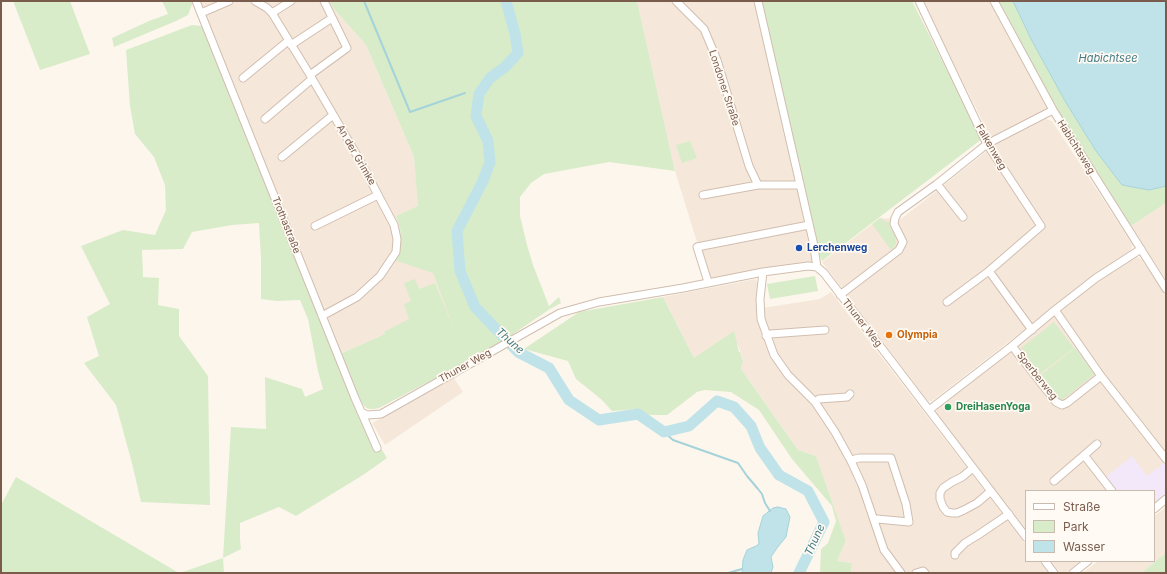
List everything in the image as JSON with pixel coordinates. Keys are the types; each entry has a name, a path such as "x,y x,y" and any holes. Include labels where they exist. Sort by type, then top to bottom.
{"street":[{"name":"Trothastraße","path":"196,1 322,316 377,448"},
{"path":"201,13 229,1"},
{"name":"An der Grimke","path":"256,1 272,13 311,77 394,225 397,239 396,252 380,276 356,298 322,316"},
{"path":"272,13 291,1"},
{"path":"265,119 311,77 348,48 332,18 327,4 324,1"},
{"name":"Londoner Straße","path":"676,1 704,30 717,60 749,166 758,185"},
{"path":"758,1 812,238 817,267"},
{"name":"Falkenweg","path":"919,1 988,144 1041,226 989,271 948,302"},
{"name":"Habichtsweg","path":"994,1 1053,110 1166,289"},
{"path":"243,78 289,43 332,18"},
{"path":"840,295 899,250 903,242 894,224 898,212 988,144 1053,110"},
{"name":"An der Grimke","path":"282,157 333,115"},
{"path":"937,184 963,217"},
{"path":"703,195 758,185 800,185"},
{"name":"An der Grimke","path":"315,226 378,195"},
{"path":"708,282 697,248 809,225"},
{"name":"Sperberweg","path":"929,410 1012,346 1096,278 1140,249"},
{"name":"Thuner Weg","path":"361,412 367,415 382,414 560,312 599,302 683,288 762,272 808,266 817,267 824,274 1025,536"},
{"path":"989,271 1032,330"},
{"path":"762,272 760,319 774,355 788,376 815,402 824,413 851,461 862,485 884,550 901,573"},
{"path":"1056,310 1102,376 1166,459"},
{"path":"766,336 770,334 825,330"},
{"name":"Sperberweg","path":"1012,346 1056,402 1062,405 1067,403 1102,376"},
{"path":"815,402 819,399 847,397 850,394"},
{"path":"1054,481 1097,444"},
{"path":"1084,455 1111,490"},
{"path":"851,461 859,458 891,458 906,504 909,522 874,520"},
{"path":"973,468 943,488 940,493 940,499 943,507 947,512 957,513 977,503 991,491"},
{"path":"1155,507 1166,499"},
{"path":"955,555 955,553 965,543 1008,514"},
{"path":"1046,562 1054,573"},
{"path":"1073,573 1087,562"},
{"path":"916,573 923,571 925,573"}],"shaded area":[{"path":"197,1 330,1 334,9 366,45 414,157 419,206 396,216 400,228 398,250 433,273 459,341 436,355 384,332 385,334 340,354"},
{"path":"637,1 757,1 819,265 709,281 675,171"},
{"path":"922,1 989,1 1048,110 991,138"},
{"path":"1046,119 1052,121 1132,244 1131,250 1094,276 932,401 928,401 822,262 880,218 901,219 997,143"},
{"path":"1166,203 1166,280 1131,226"},
{"path":"1136,256 1141,259 1166,297 1166,494 1155,503 1155,490 1025,490 1025,528 936,412 937,407 1098,281"},
{"path":"756,279 758,285 756,309 820,299 831,292 1025,543 1025,562 1040,562 1048,573 851,573 852,563 837,561 846,541 816,456 798,450 741,369 743,360 738,345 694,358 663,297"},
{"path":"454,378 463,392 385,445 372,423"},
{"path":"1132,456 1147,476 1164,463 1166,466 1166,493 1155,501 1155,490 1116,490 1106,477"},
{"path":"1166,507 1166,553 1155,562 1155,515"},
{"path":"1052,562 1080,562 1067,572 1060,572"},
{"path":"1097,562 1155,562 1141,573 1083,573"}],"green space":[{"path":"13,1 70,1 90,54 40,70"},
{"path":"162,1 193,2 188,15 114,47 112,38 168,14"},
{"path":"330,1 637,1 675,171 609,162 544,174 531,183 520,197 520,216 527,245 549,306 559,297 561,303 494,347 379,408 374,409 365,407 358,397 340,354 385,334 384,332 409,319 404,304 411,301 404,283 415,279 419,289 435,283 455,332 433,273 394,260 401,239 400,228 396,216 418,206 414,157 366,45 334,9"},
{"path":"758,1 912,1 982,139 822,261 812,236"},
{"path":"999,1 1013,1 1031,39 1065,101 1096,151 1122,185 1149,190 1166,186 1166,203 1131,226 1116,205 1056,109"},
{"path":"192,25 203,26 356,408 387,458 363,475 296,516 279,507 240,523 241,549 223,558 231,427 266,429 265,377 302,389 305,397 323,389 308,319 300,300 277,301 261,299 259,223 232,225 192,232 183,249 142,250 143,277 159,278 158,305 179,309 179,336 208,376 210,505 141,502 116,405 84,363 99,356 87,317 110,304 81,246 123,230 155,235 166,210 165,185 154,157 135,134 130,106 126,50"},
{"path":"690,141 697,158 682,163 676,145"},
{"path":"880,218 889,222 889,226 895,236 895,246 891,250 872,224"},
{"path":"815,276 818,291 770,299 767,284"},
{"path":"663,297 694,358 734,331 739,352 743,361 741,369 798,450 816,456 846,541 837,561 852,563 851,573 820,573 821,549 828,543 836,521 832,506 792,459 759,410 731,392 704,390 697,392 667,415 650,415 636,409 612,411 602,400 576,379 568,361 524,349 579,312"},
{"path":"1054,322 1074,348 1040,374 1021,348"},
{"path":"1075,348 1095,374 1061,401 1041,375"},
{"path":"16,477 179,573 1,573 1,505"},
{"path":"1166,553 1166,573 1141,573 1155,562"},
{"path":"223,558 224,573 180,573"}],"water":[{"name":"Habichtsee","path":"1013,1 1166,1 1166,186 1149,190 1122,185 1096,151 1065,101 1031,39"},
{"path":"778,507 786,509 790,517 786,537 771,557 773,567 771,573 742,573 743,560 747,550 759,544 758,533 763,516 773,508"}],"waterway":[{"path":"364,1 410,112 465,93"},
{"name":"Thune","path":"506,1 515,34 518,53 505,67 490,78 479,94 476,116 488,141 490,162 483,181 457,231 460,271 475,307 518,352 549,368 569,400 599,420 638,414 664,432 689,426 717,401 734,407 751,426 760,448 779,475 808,491 824,522 799,573"},
{"path":"664,432 673,440 738,463 762,494 770,511"},
{"path":"728,573 742,569"}],"place":[{"name":"Lerchenweg","path":"799,248"},
{"name":"Olympia","path":"889,335"},
{"name":"DreiHasenYoga","path":"948,407"}]}
